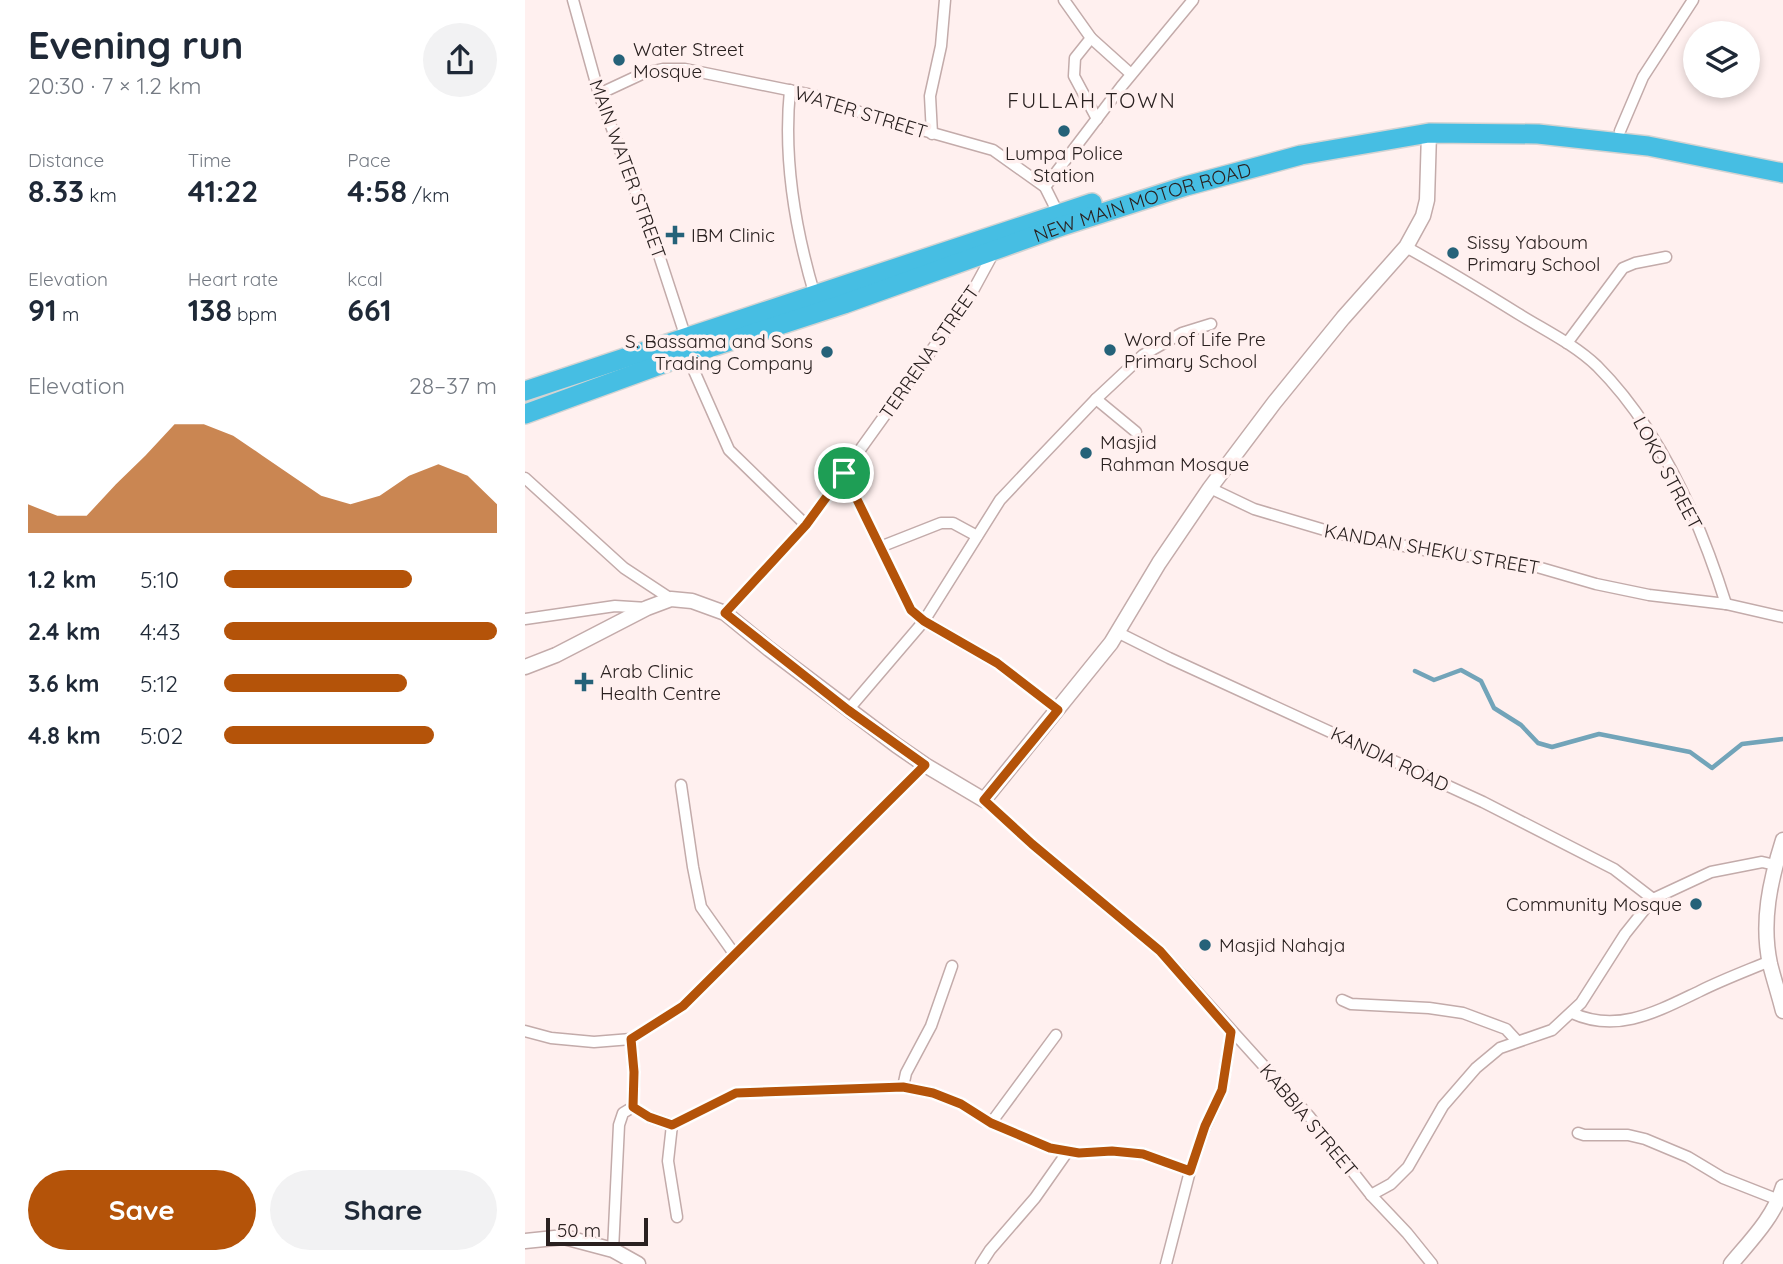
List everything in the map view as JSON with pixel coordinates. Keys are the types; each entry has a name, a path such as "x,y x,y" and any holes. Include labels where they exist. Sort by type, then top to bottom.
{"highway":[{"name":"NEW MAIN MOTOR ROAD","path":"525,414 686,346 815,296 1058,213 1298,144 1429,119 1539,123 1649,133 1783,161"},
{"name":"NEW MAIN MOTOR ROAD","path":"525,391 844,304 995,249 1187,186 1301,155 1429,133 1538,134 1648,146 1783,173"}],"street":[{"name":"MAIN WATER STREET","path":"573,0 599,94 655,243 686,346 729,450 806,525"},
{"path":"932,134 930,96 941,46 945,0"},
{"path":"1064,0 1091,38 1131,74"},
{"path":"1045,187 1131,74 1193,0"},
{"path":"1620,131 1643,77 1693,0"},
{"path":"1091,38 1075,58 1074,76 1097,119"},
{"name":"WATER STREET","path":"599,94 644,73 663,69 685,69 813,94 865,114 993,150 1045,187 1058,213"},
{"path":"790,90 787,120 790,183 815,296"},
{"path":"984,800 1119,633 1160,563 1210,488 1300,371 1406,247 1423,216 1427,200 1429,133"},
{"name":"LOKO STREET","path":"1406,247 1459,276 1567,343 1596,366 1621,394 1657,445 1710,552 1727,604"},
{"name":"TERRENA STREET","path":"725,613 806,525 969,298 995,249"},
{"path":"1567,343 1623,268 1635,262 1666,257"},
{"path":"848,710 924,621 1000,500 1096,399 1143,355 1182,333 1211,324"},
{"path":"1096,399 1136,432"},
{"path":"844,473 911,610 924,621 997,663 1058,710"},
{"path":"525,478 624,568 671,599"},
{"name":"KANDAN SHEKU STREET","path":"1210,488 1254,509 1328,531 1430,551 1527,564 1596,584 1649,595 1727,604 1783,617"},
{"path":"880,547 941,523 953,523 977,536"},
{"path":"525,667 671,599"},
{"name":"KABBIA STREET","path":"671,599 692,601 725,613 848,710 925,765 984,800 1032,844 1160,951 1309,1116 1371,1195 1432,1264"},
{"path":"525,619 615,606 647,608"},
{"name":"KANDIA ROAD","path":"1119,633 1483,802 1614,869 1653,899"},
{"path":"525,1031 551,1038 594,1042 631,1039 683,1006 925,765"},
{"path":"681,785 701,906 735,955"},
{"path":"1783,841 1768,893 1767,922 1770,961 1783,1011"},
{"path":"1371,1195 1391,1184 1408,1167 1443,1106 1476,1068 1500,1048 1552,1030 1572,1013 1625,934 1653,899 1711,872 1762,862 1775,865"},
{"path":"1572,1013 1590,1021 1626,1020 1647,1015 1770,961"},
{"path":"903,1087 906,1073 931,1026 952,966"},
{"path":"1342,1000 1352,1004 1429,1008 1463,1013 1506,1029 1517,1041"},
{"path":"1166,1264 1190,1171 1205,1126 1222,1090 1231,1032"},
{"path":"991,1123 1056,1035"},
{"path":"631,1039 633,1107"},
{"path":"633,1107 649,1117 672,1125 736,1093 903,1087 933,1093 961,1104 991,1123 1050,1148 1079,1153 1112,1151 1143,1154 1190,1171"},
{"path":"613,1250 619,1125 623,1114 633,1107"},
{"path":"672,1125 668,1161 677,1217"},
{"path":"1578,1133 1628,1135 1645,1139 1688,1157 1723,1178 1781,1194 1764,1225 1731,1264"},
{"path":"981,1264 1035,1198 1068,1151"},
{"path":"525,1241 564,1237 613,1250 638,1264"}],"waterway":[{"path":"1415,671 1434,680 1461,670 1481,681 1494,708 1521,725 1538,743 1552,747 1599,734 1690,752 1712,768 1742,744 1783,739"}],"place":[{"name":"Water Street Mosque","path":"619,60"},
{"name":"Lumpa Police Station","path":"1064,131"},
{"name":"IBM Clinic","path":"675,235"},
{"name":"Sissy Yaboum Primary School","path":"1453,253"},
{"name":"Word of Life Pre Primary School","path":"1110,350"},
{"name":"S. Bassama and Sons Trading Company","path":"827,352"},
{"name":"Masjid Rahman Mosque","path":"1086,453"},
{"name":"Arab Clinic Health Centre","path":"584,682"},
{"name":"Community Mosque","path":"1696,904"},
{"name":"Masjid Nahaja","path":"1205,945"}],"district":[{"name":"FULLAH TOWN","path":"1092,101"}],"route":[{"path":"844,473 911,610 924,621 997,663 1058,710 984,800 1032,844 1160,951 1231,1032 1222,1090 1205,1126 1190,1171 1143,1154 1112,1151 1079,1153 1050,1148 991,1123 961,1104 933,1093 903,1087 736,1093 672,1125 649,1117 633,1107 631,1039 683,1006 925,765 848,710 725,613 806,525 844,473"}]}
